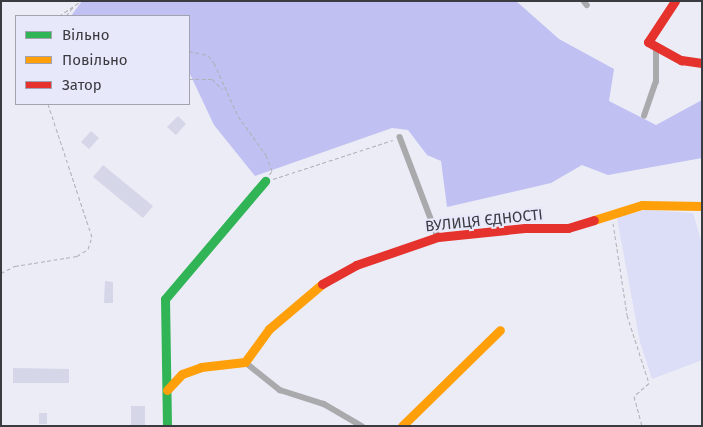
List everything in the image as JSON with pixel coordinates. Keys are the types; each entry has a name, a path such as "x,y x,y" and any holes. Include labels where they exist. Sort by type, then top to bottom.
{"street":[{"path":"675,1 648,42 681,60 702,63"},
{"path":"644,116 656,82 656,47"},
{"path":"400,137 438,237"},
{"path":"167,426 165,299 265,181"},
{"name":"ВУЛИЦЯ ЄДНОСТІ","path":"245,362 269,329 314,288 356,265 438,237 525,228 568,228 642,206 702,206"},
{"path":"402,426 500,330"},
{"path":"167,390 182,374 201,367 245,362 280,390 324,404 362,426"}],"path":[{"path":"60,15 82,1"},
{"path":"67,15 74,5"},
{"path":"190,51 208,55 225,92 266,155 272,171 265,181"},
{"path":"190,79 212,79 225,92"},
{"path":"1,273 15,266 77,256 88,249 92,237 48,105"},
{"path":"265,181 400,137"},
{"path":"612,215 626,316 649,383 634,396 642,426"}],"shaded area":[{"path":"82,1 516,1 559,39 614,69 609,101 656,125 702,100 702,158 608,175 582,165 551,183 447,207 441,161 427,155 408,130 392,128 255,176 214,125 190,74 190,15 72,15"},
{"path":"645,210 693,213 702,244 702,360 652,379 640,342 617,218"}],"building":[{"path":"178,116 186,124 176,135 167,127"},
{"path":"91,131 99,138 89,149 81,142"},
{"path":"103,165 153,206 143,218 93,177"},
{"path":"105,281 113,282 113,303 104,303"},
{"path":"13,368 69,369 69,383 13,383"},
{"path":"131,406 145,406 145,426 131,426"},
{"path":"39,413 47,413 47,424 39,424"}],"traffic: fast":[{"path":"167,426 165,299 265,181"}],"traffic: slow":[{"path":"594,220 642,205 702,206"},
{"path":"167,390 182,374 201,367 245,362 269,329 322,284"},
{"path":"402,426 500,330"}],"traffic: jam":[{"path":"675,1 648,42 681,60 702,63"},
{"path":"322,284 356,265 438,237 525,228 568,228 594,220"}]}
